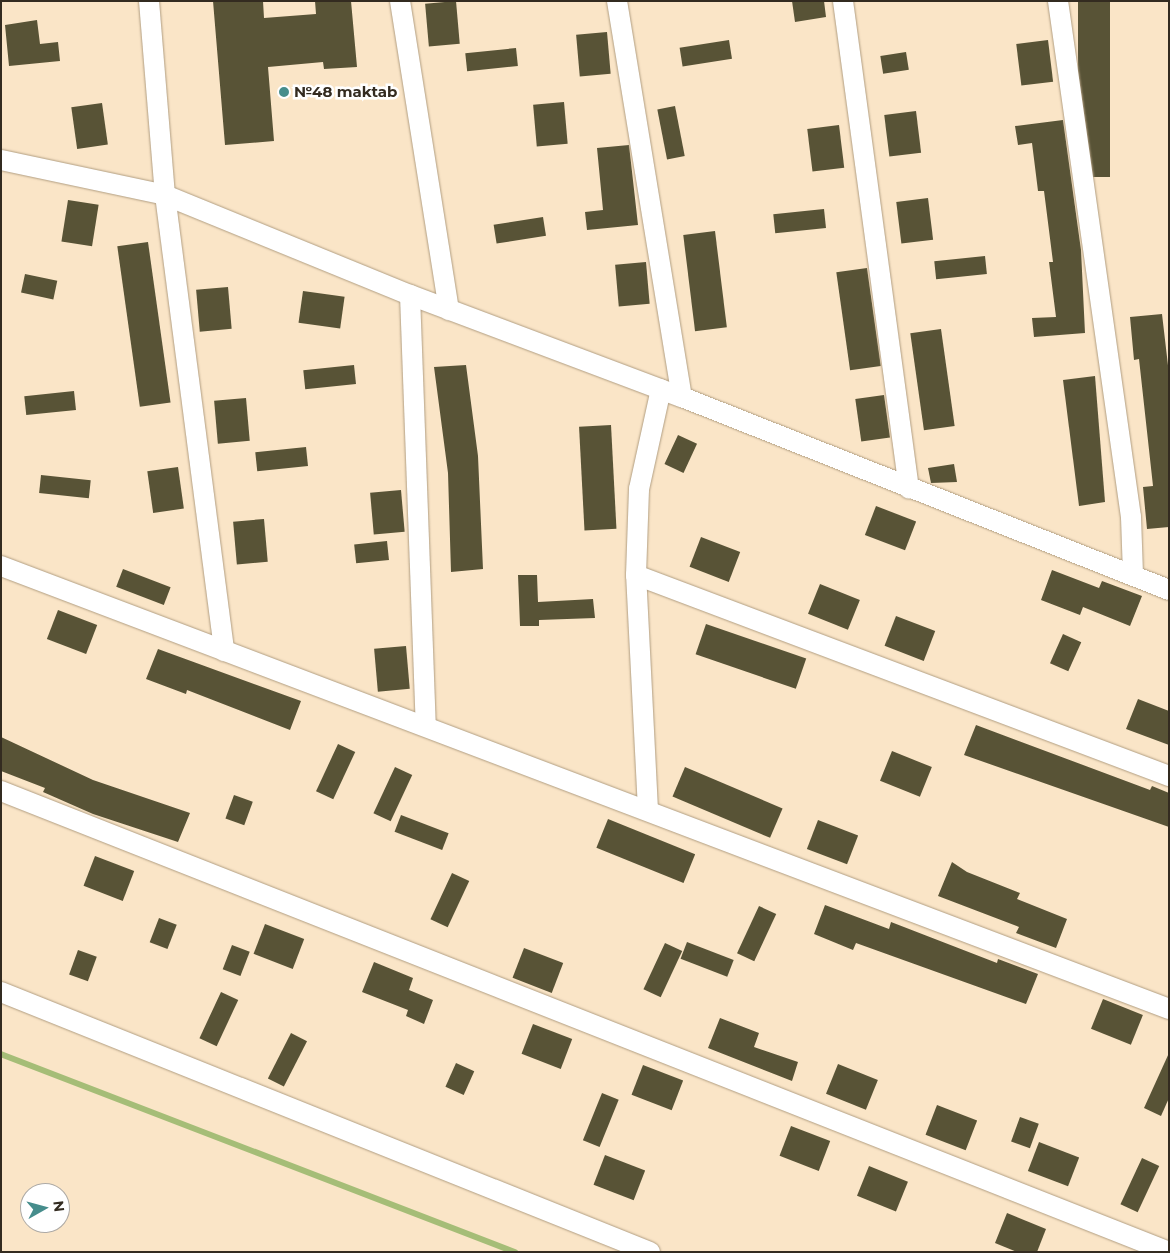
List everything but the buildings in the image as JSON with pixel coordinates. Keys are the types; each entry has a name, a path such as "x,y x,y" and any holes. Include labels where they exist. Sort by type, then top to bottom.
{"street":[{"path":"149,1 165,195 224,651"},
{"path":"400,1 449,310"},
{"path":"616,1 682,397"},
{"path":"843,1 909,489"},
{"path":"1058,1 1131,517 1133,575"},
{"path":"1,160 165,195 449,310 682,397 909,489 1169,590"},
{"path":"410,294 426,726"},
{"path":"648,810 636,575 639,489 661,390"},
{"path":"1,566 1169,1009"},
{"path":"636,575 1169,776"},
{"path":"1,791 1168,1252"},
{"path":"1,992 650,1252"}],"waterway":[{"path":"1,1054 515,1252"}],"place":[{"name":"№48 maktab","path":"284,92"}]}
